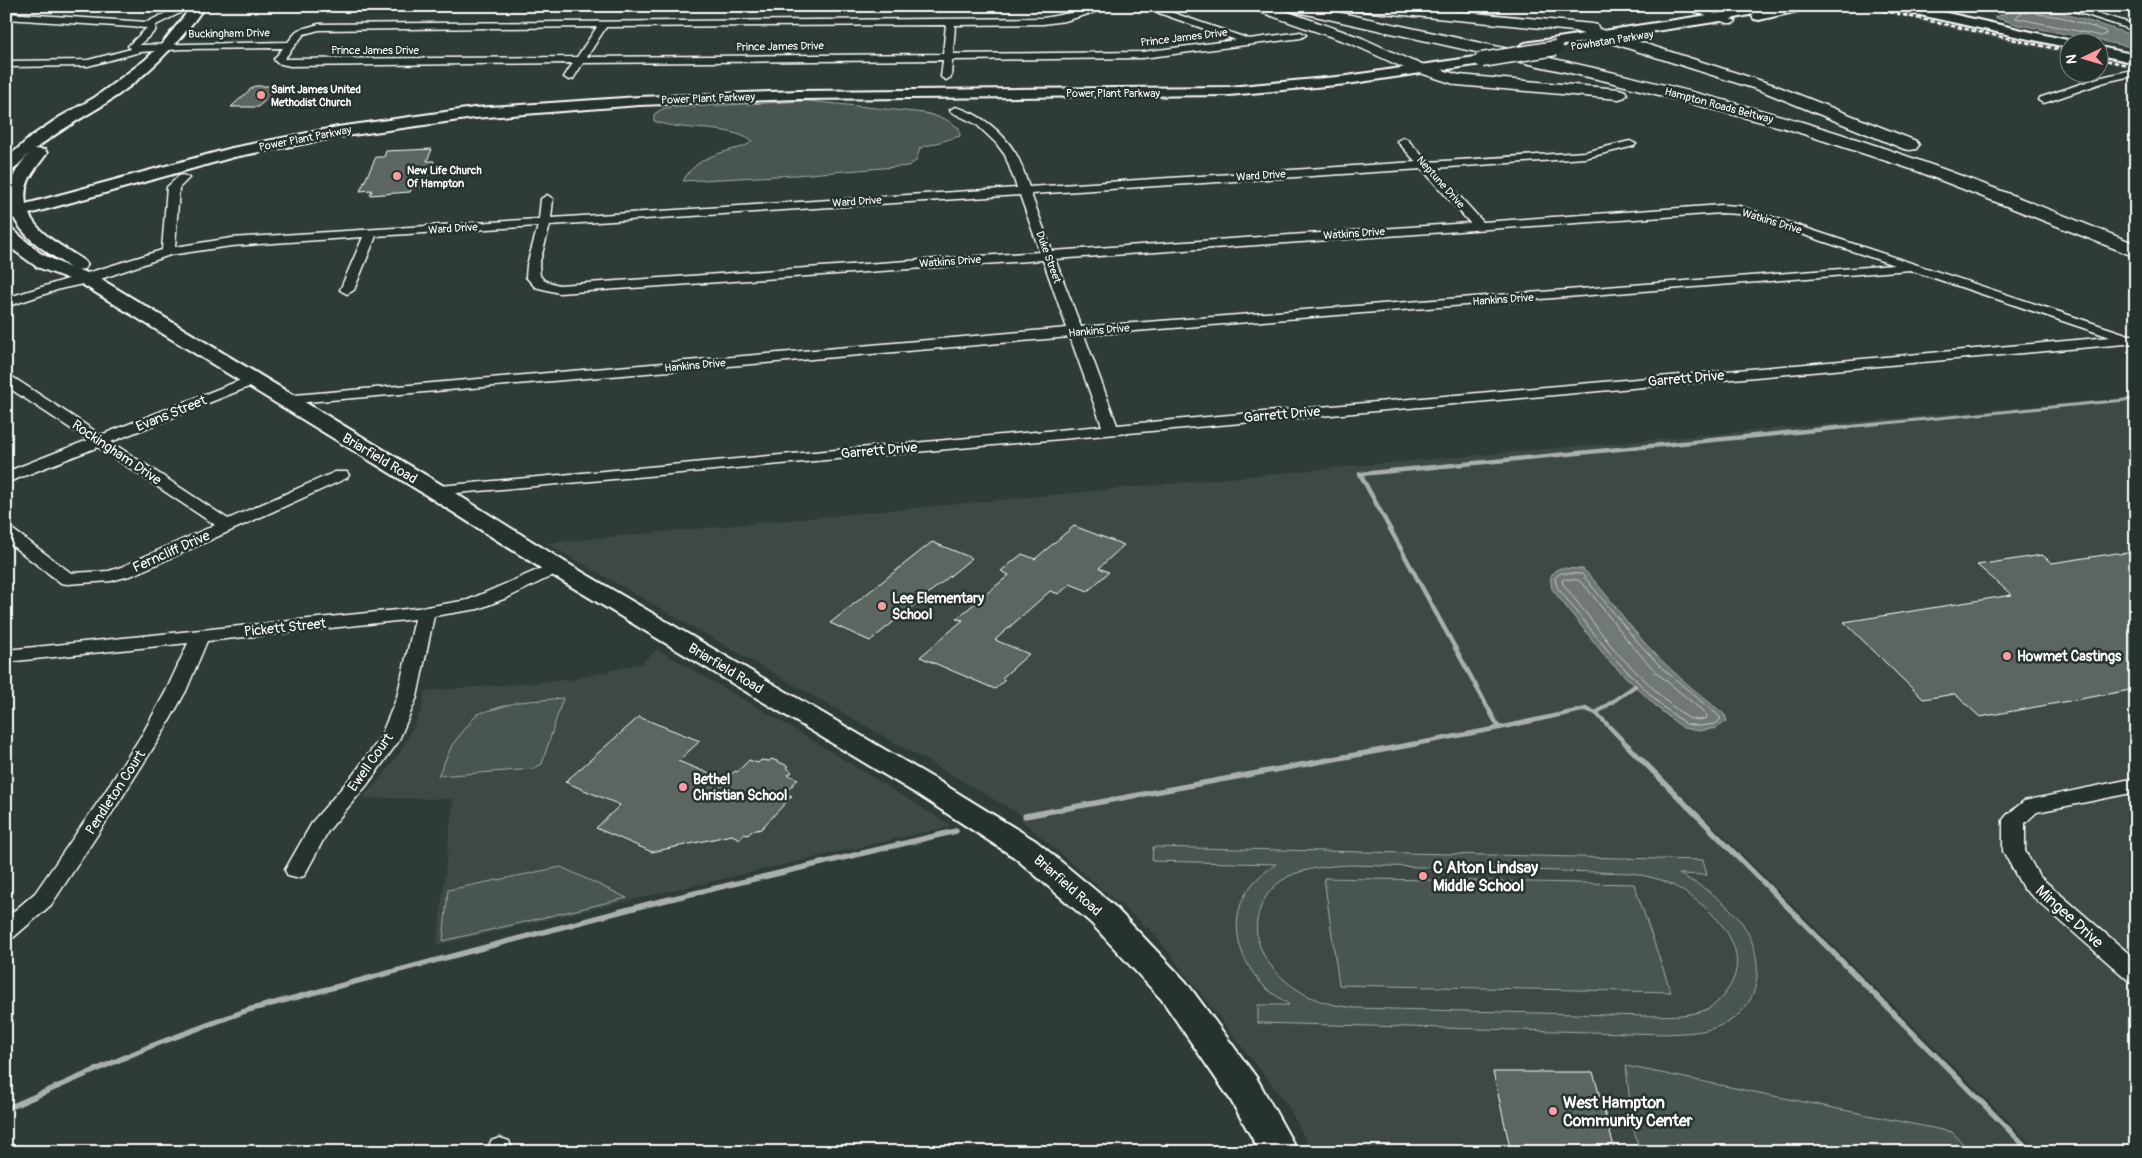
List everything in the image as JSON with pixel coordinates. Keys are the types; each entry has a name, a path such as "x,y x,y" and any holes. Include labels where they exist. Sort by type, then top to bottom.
{"highway":[{"path":"1257,6 1357,41 1414,67 1473,82 1613,93 1676,101 1734,112 1843,140"},
{"name":"Hampton Roads Beltway","path":"1288,6 1666,90 1843,140 1951,178 2136,252"},
{"name":"Hampton Roads Beltway","path":"1320,6 1526,51 1777,111 1908,151 2047,203 2136,239"},
{"path":"1354,6 1574,26 1649,42 1816,106 2047,203"},
{"path":"1574,26 1617,35"}],"main road":[{"path":"6,168 38,139 65,120 100,101 150,63 167,47 199,6"},
{"name":"Powhatan Parkway","path":"1649,42 1774,6"},
{"name":"Powhatan Parkway","path":"1414,67 1466,56 1726,19 1802,6"},
{"path":"1897,6 2060,42"},
{"name":"Powhatan Parkway","path":"1414,67 1482,60 1556,48 1617,35"},
{"path":"2110,53 2136,59"},
{"name":"Power Plant Parkway","path":"12,208 232,153 338,132 474,113 639,101 790,96 1229,91 1319,84 1414,67"},
{"path":"12,208 17,184 28,165 48,145 84,118 100,101"},
{"name":"Briarfield Road","path":"12,208 35,235 77,264 87,279"},
{"name":"Briarfield Road","path":"6,233 28,253 55,270 87,279 251,381 434,490 556,567 1026,848 1102,914 1174,991 1243,1088 1280,1152"}],"street":[{"path":"6,16 150,24 177,11 180,6"},
{"path":"291,44 301,32 319,27 1049,21 1110,6"},
{"path":"1143,6 1250,42"},
{"path":"1683,6 1726,19"},
{"path":"2063,6 2136,28"},
{"path":"946,77 951,22"},
{"path":"140,49 133,46 152,29 153,26 150,24"},
{"path":"569,77 603,25"},
{"name":"Prince James Drive","path":"291,44 280,56 280,60 290,63 1153,55 1301,35"},
{"name":"Buckingham Drive","path":"6,64 88,63 140,49 167,47 291,44"},
{"path":"2043,100 2102,80 2136,72"},
{"name":"Duke Street","path":"955,110 971,115 1002,142 1011,155 1111,429"},
{"name":"Neptune Drive","path":"1404,141 1478,224"},
{"name":"Ward Drive","path":"87,279 168,252 231,242 1585,155 1630,144"},
{"path":"168,252 173,187 183,178"},
{"path":"545,222 547,199"},
{"name":"Watkins Drive","path":"545,222 533,265 533,277 540,284 559,289 1662,211 1730,210 1757,216 2133,339"},
{"path":"346,290 371,233"},
{"name":"Hankins Drive","path":"283,400 1075,332 1915,267"},
{"path":"6,303 56,286 87,279"},
{"path":"6,309 62,290 87,279"},
{"name":"Garrett Drive","path":"434,490 2133,339"},
{"name":"Rockingham Drive","path":"6,379 102,441 227,526"},
{"name":"Evans Street","path":"6,478 251,381"},
{"name":"Ferncliff Drive","path":"6,533 67,579 111,576 127,571 340,475"},
{"name":"Pickett Street","path":"6,656 426,612 472,605 504,594 556,567"},
{"name":"Ewell Court","path":"296,870 320,826 360,780 388,742 407,697 426,612"},
{"name":"Pendleton Court","path":"6,931 43,899 112,797 152,734 176,691 200,636"},
{"name":"Mingee Drive","path":"2136,785 2031,806 2014,820 2014,851 2032,882 2069,917 2136,974"}],"shaded area":[{"path":"218,6 681,6 570,9 212,11"},
{"path":"2074,6 2136,6 2136,12 2118,12"},
{"path":"1920,17 2060,48 2060,53 1914,20"},
{"path":"808,101 925,113 945,119 959,128 960,136 920,148 916,161 908,166 796,175 683,181 696,165 707,158 752,141 741,135 729,132 678,127 654,121 654,114 664,108"},
{"path":"2136,397 2136,1152 2039,1152 1731,843 1632,747 2035,1152 1312,1152 1288,1106 1154,934 1019,818 1023,816 546,543 1353,466"},
{"path":"657,649 781,721 952,826 437,945 453,799 362,798 383,775 402,749 421,711 425,691 576,679 642,663"},
{"path":"563,698 542,764 533,769 438,776 452,745 477,714 518,702"},
{"path":"1153,847 1703,860 1707,875 1679,874 1714,895 1743,924 1751,939 1756,955 1755,987 1749,1002 1739,1014 1717,1027 1687,1033 1664,1034 1258,1023 1258,1005 1289,1005 1265,987 1252,972 1240,945 1238,917 1241,903 1248,890 1260,876 1276,864 1152,861","holes":["1351,865 1631,873 1661,880 1690,896 1718,920 1728,934 1735,949 1736,966 1732,982 1720,999 1708,1009 1689,1014 1646,1016 1357,1008 1323,1002 1296,989 1273,968 1258,942 1259,912 1264,899 1277,884 1288,877 1315,868"]},
{"path":"561,867 627,898 443,941 448,890"},
{"path":"1324,878 1634,884 1671,992 1339,985"},
{"path":"1626,1066 1952,1132 1971,1152 1640,1152 1632,1123"}],"water":[{"path":"2036,8 2063,13 2136,36 2136,48 2110,43 2110,32 2060,33 2015,24 1994,17 2018,10"},
{"path":"1560,568 1583,569 1657,656 1725,715 1727,721 1717,728 1698,731 1683,728 1660,710 1609,661 1552,589 1551,576"}],"building":[{"name":"Saint James United Methodist Church","path":"254,86 278,86 276,88 279,88 258,107 231,107"},
{"name":"New Life Church Of Hampton","path":"432,149 427,161 434,161 423,187 412,188 410,192 370,195 372,190 360,191 376,157 384,157 386,151"},
{"name":"Lee Elementary School","path":"1074,526 1124,545 1099,568 1109,572 1088,591 1070,584 1059,594 1050,591 995,640 1029,654 1002,678 1005,680 995,689 920,657 963,620 956,619 1009,575 1001,571 1022,554 1035,559"},
{"path":"932,542 972,558 870,641 830,623"},
{"name":"Howmet Castings","path":"2136,552 2136,689 1980,717 1955,694 1923,699 1844,622 2012,595 1977,565 2042,555 2052,563"},
{"name":"Bethel Christian School","path":"639,717 700,741 678,761 725,780 735,771 737,772 749,760 758,763 761,760 769,761 772,759 788,766 787,768 792,772 788,775 798,779 787,791 789,792 787,794 792,796 761,829 752,831 748,835 744,834 740,839 732,835 652,852 596,828 620,805 565,782"},
{"name":"West Hampton Community Center","path":"1493,1072 1593,1072 1615,1150 1511,1152"}],"waterway":[{"path":"1834,428 2136,399"},
{"path":"1499,728 1360,474 1847,427"},
{"path":"1596,713 1635,686"},
{"path":"1499,728 1586,709 1596,713"},
{"path":"1596,713 1627,745"},
{"path":"1409,745 1499,728"},
{"path":"1025,816 1415,744"},
{"path":"1626,744 2031,1152"},
{"path":"6,1109 151,1046 248,1010 649,904 956,831"}],"railway":[{"path":"1862,6 2060,50"},
{"path":"2110,61 2136,67"}],"place":[{"name":"Saint James United Methodist Church","path":"261,95"},
{"name":"New Life Church Of Hampton","path":"397,176"},
{"name":"Lee Elementary School","path":"882,606"},
{"name":"Howmet Castings","path":"2007,656"},
{"name":"Bethel Christian School","path":"683,787"},
{"name":"C Alton Lindsay Middle School","path":"1423,876"},
{"name":"West Hampton Community Center","path":"1553,1111"}]}
